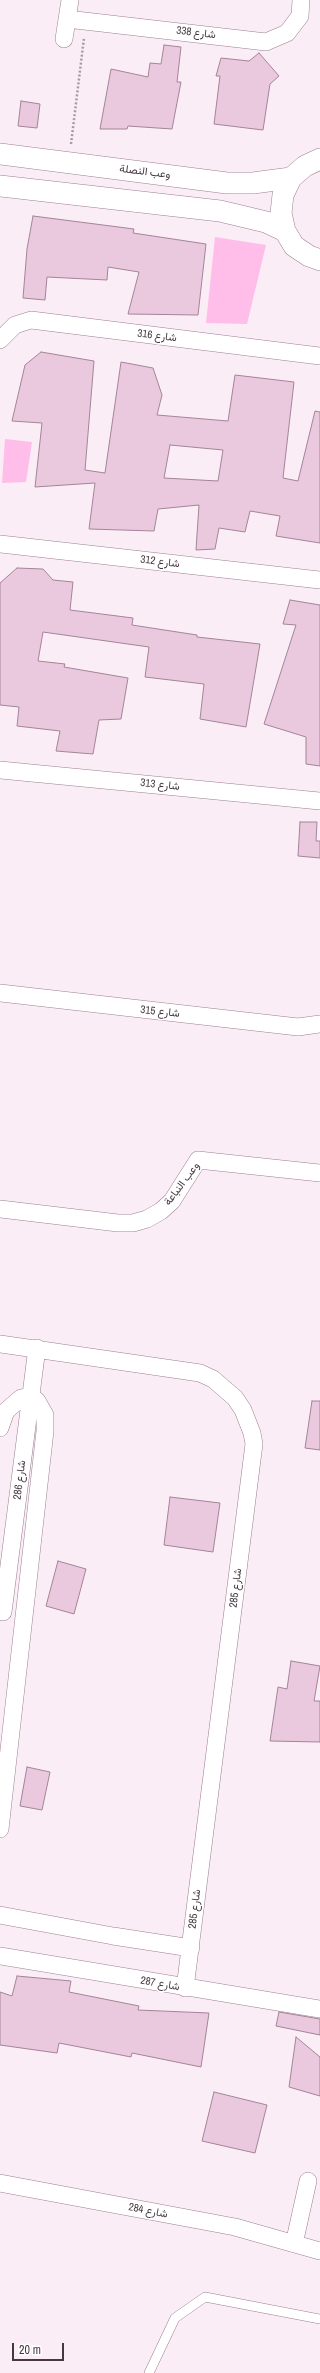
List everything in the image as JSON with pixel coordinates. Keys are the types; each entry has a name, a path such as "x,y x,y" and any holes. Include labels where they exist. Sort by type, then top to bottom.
{"street":[{"path":"64,40 70,0"},
{"name":"شارع 338","path":"67,19 87,20 266,42 288,33 300,16 302,0"},
{"path":"320,147 283,195 280,213 285,231 294,246 309,256 320,260"},
{"name":"وعب النصلة","path":"0,154 227,183 253,183 305,168"},
{"path":"0,186 220,211 266,222 285,231"},
{"name":"شارع 316","path":"0,340 15,325 31,320 320,356"},
{"name":"شارع 312","path":"0,544 320,580"},
{"name":"شارع 313","path":"0,770 320,801"},
{"name":"شارع 315","path":"0,994 298,1027 320,1024"},
{"name":"وعب النباعة","path":"0,1209 118,1223 133,1223 154,1215 172,1201 198,1160 320,1173"},
{"name":"شارع 285","path":"0,1344 37,1348 200,1373 213,1379 235,1398 244,1410 252,1433 253,1452 185,1988"},
{"name":"شارع 286","path":"1,1612 37,1348"},
{"path":"0,1428 6,1411 12,1404 30,1396 42,1408 46,1423 0,1829"},
{"path":"1,1612 24,1615"},
{"path":"0,1915 113,1936 190,1948"},
{"name":"شارع 287","path":"0,1956 185,1988 320,2009"},
{"path":"294,2244 308,2181"},
{"name":"شارع 284","path":"0,2183 235,2227 320,2251"}],"lane":[{"path":"149,2373 174,2318 204,2297 320,2319"}],"path":[{"path":"68,163 87,20"}],"shaded area":[{"path":"215,237 266,245 247,324 206,323"},
{"path":"5,439 32,442 26,482 2,483"}],"building":[{"path":"164,45 181,47 177,82 181,82 172,129 128,126 127,129 100,129 111,69 148,77 150,63 161,64"},
{"path":"259,53 279,76 270,84 263,130 214,124 220,76 216,76 221,58 249,61"},
{"path":"21,101 40,104 37,128 18,126"},
{"path":"33,216 134,229 133,233 206,244 198,315 128,314 139,272 108,267 107,280 47,277 45,300 23,298 27,249"},
{"path":"41,352 94,361 85,470 105,473 121,362 153,368 162,395 157,415 228,421 235,375 294,382 283,478 298,481 315,411 320,412 320,543 276,536 280,516 250,511 245,532 219,528 215,549 196,550 199,505 158,509 154,531 89,529 95,483 35,487 42,423 12,421 25,365","holes":["170,445 223,450 218,481 164,478"]},
{"path":"17,568 43,569 53,580 73,582 70,610 133,618 132,625 197,635 197,637 260,644 246,727 200,719 204,684 145,677 149,647 43,632 38,661 65,664 64,667 128,678 121,719 99,720 93,754 56,751 60,731 17,726 19,707 0,705 0,583"},
{"path":"290,600 320,605 320,766 306,764 306,737 264,724 296,625 283,624"},
{"path":"300,822 317,822 316,841 320,841 320,858 298,856"},
{"path":"312,1401 320,1401 320,1450 305,1448"},
{"path":"170,1497 220,1503 213,1552 164,1545"},
{"path":"58,1561 86,1569 74,1614 46,1606"},
{"path":"291,1661 320,1666 314,1701 320,1701 320,1742 270,1741 278,1687 287,1689"},
{"path":"27,1767 50,1772 42,1810 20,1806"},
{"path":"17,1976 71,1981 69,1992 139,2006 138,2010 209,2013 201,2067 132,2053 131,2057 59,2043 57,2053 0,2045 0,1992 12,1996"},
{"path":"279,2012 320,2019 320,2035 276,2026"},
{"path":"296,2037 320,2057 320,2096 289,2087"},
{"path":"214,2092 267,2105 255,2153 202,2141"}]}
